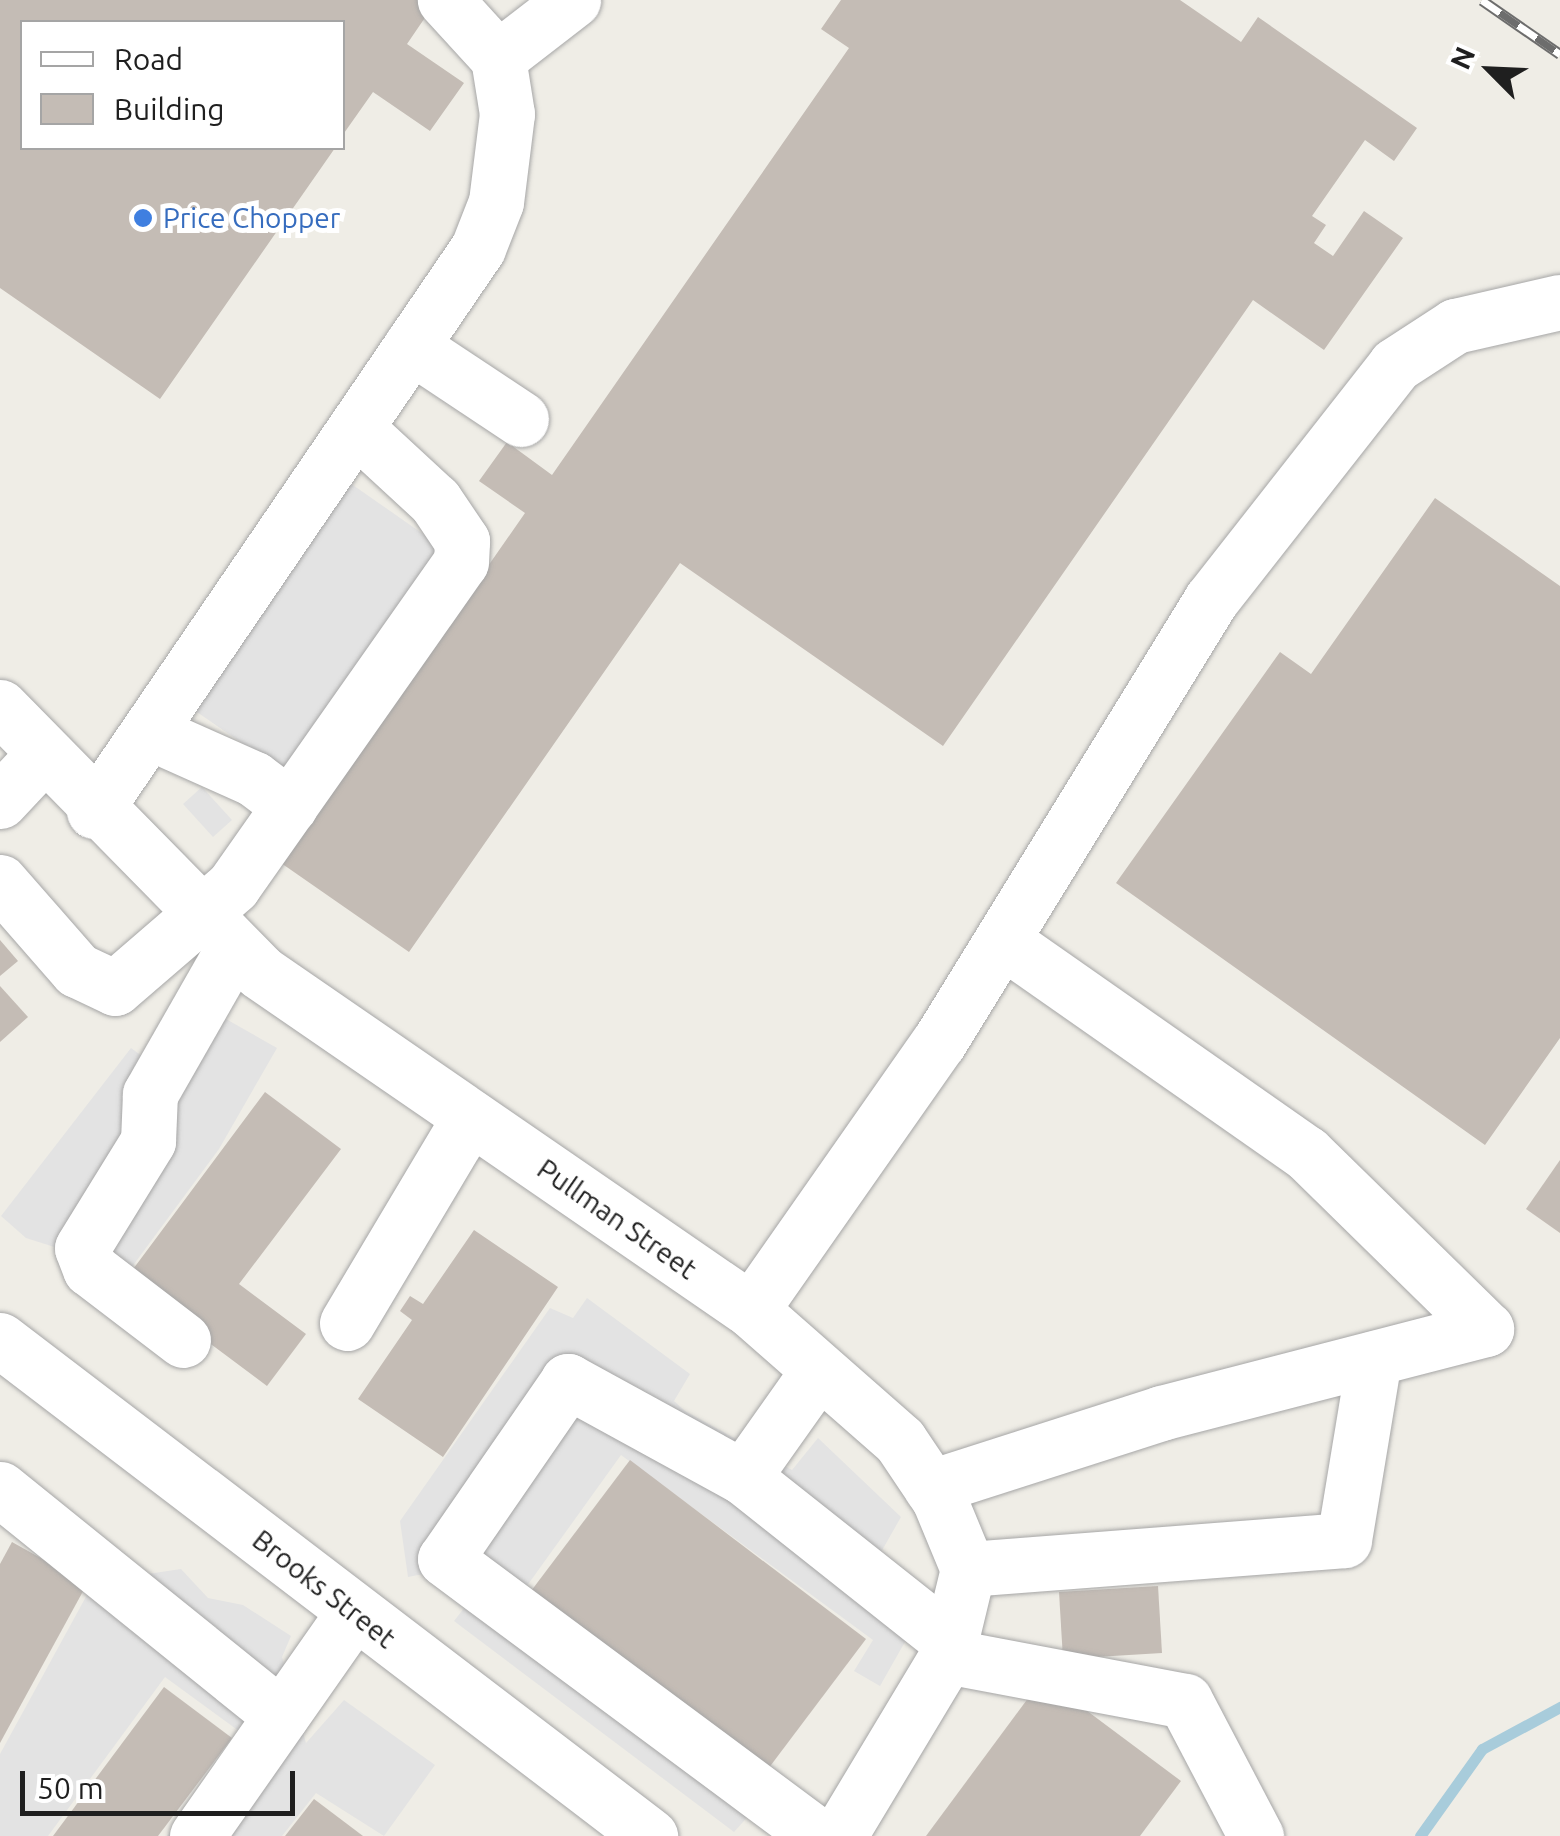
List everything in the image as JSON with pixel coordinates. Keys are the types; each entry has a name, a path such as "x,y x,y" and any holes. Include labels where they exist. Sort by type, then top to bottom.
{"street":[{"path":"94,812 478,248 496,202 508,114 498,58 446,0"},
{"path":"498,58 573,0"},
{"path":"751,1310 1002,940 1211,600 1395,365 1455,326 1560,302"},
{"path":"411,346 521,419"},
{"path":"183,1340 90,1269 82,1248 148,1141 150,1094 233,886 461,562 462,541 436,501 356,428"},
{"name":"Pullman Street","path":"0,708 94,812 216,930 470,1117 751,1310 900,1442 931,1487 968,1568"},
{"path":"149,732 254,779 290,806"},
{"path":"0,800 43,755"},
{"path":"0,882 78,970 115,988 216,930"},
{"path":"931,1487 1161,1413 1486,1329 1306,1152 1002,940"},
{"path":"347,1323 470,1117"},
{"name":"Brooks Street","path":"0,1340 650,1836"},
{"path":"840,1836 949,1649 968,1568 1344,1540 1374,1358"},
{"path":"743,1477 818,1371"},
{"path":"818,1836 446,1558 568,1382 743,1477 949,1649 1186,1701 1256,1836"},
{"path":"0,1489 281,1716"},
{"path":"197,1836 354,1612"}],"shaded area":[{"path":"350,483 446,550 290,776 194,710"},
{"path":"202,787 232,820 213,837 183,804"},
{"path":"210,1010 277,1048 219,1149 123,1279 102,1262 26,1238 1,1216 131,1048 154,1065"},
{"path":"587,1298 690,1374 674,1401 685,1411 792,1470 818,1438 901,1517 876,1561 927,1603 880,1686 854,1671 873,1640 621,1455 524,1590 752,1812 734,1832 454,1621 479,1589 453,1568 408,1577 400,1521 550,1308 573,1318"},
{"path":"181,1569 208,1598 243,1605 291,1636 282,1657 306,1743 344,1700 435,1765 384,1836 316,1793 282,1836 167,1836 243,1734 165,1677 48,1836 0,1836 0,1754 94,1582"}],"building":[{"name":"Price Chopper","path":"0,0 437,0 407,44 464,83 430,131 373,92 345,132 345,20 20,20 20,150 334,150 160,399 0,288"},
{"path":"841,0 1180,0 1241,42 1258,17 1417,128 1394,161 1365,140 1312,216 1326,225 1314,243 1333,256 1364,211 1403,238 1324,350 1253,300 943,746 680,563 409,952 281,863 525,513 479,481 507,442 552,475 849,48 821,29"},
{"path":"1435,498 1560,586 1560,1038 1485,1145 1116,883 1280,652 1311,674"},
{"path":"0,940 18,961 0,976"},
{"path":"0,986 28,1017 0,1042"},
{"path":"265,1092 341,1149 239,1284 306,1334 267,1386 125,1280"},
{"path":"1560,1160 1560,1233 1526,1209"},
{"path":"474,1230 558,1287 443,1457 358,1399 412,1320 400,1311 410,1296 423,1304"},
{"path":"630,1460 866,1639 765,1773 528,1595"},
{"path":"12,1542 87,1584 0,1743 0,1564"},
{"path":"1158,1586 1162,1653 1063,1659 1059,1592"},
{"path":"1043,1678 1181,1781 1140,1836 926,1836"},
{"path":"164,1687 232,1738 158,1836 53,1836"},
{"path":"314,1799 363,1836 285,1836"}],"waterway":[{"path":"1420,1836 1482,1749 1560,1707"}],"railway":[{"path":"1482,0 1560,54"}],"place":[{"name":"Price Chopper","path":"143,218"}]}
